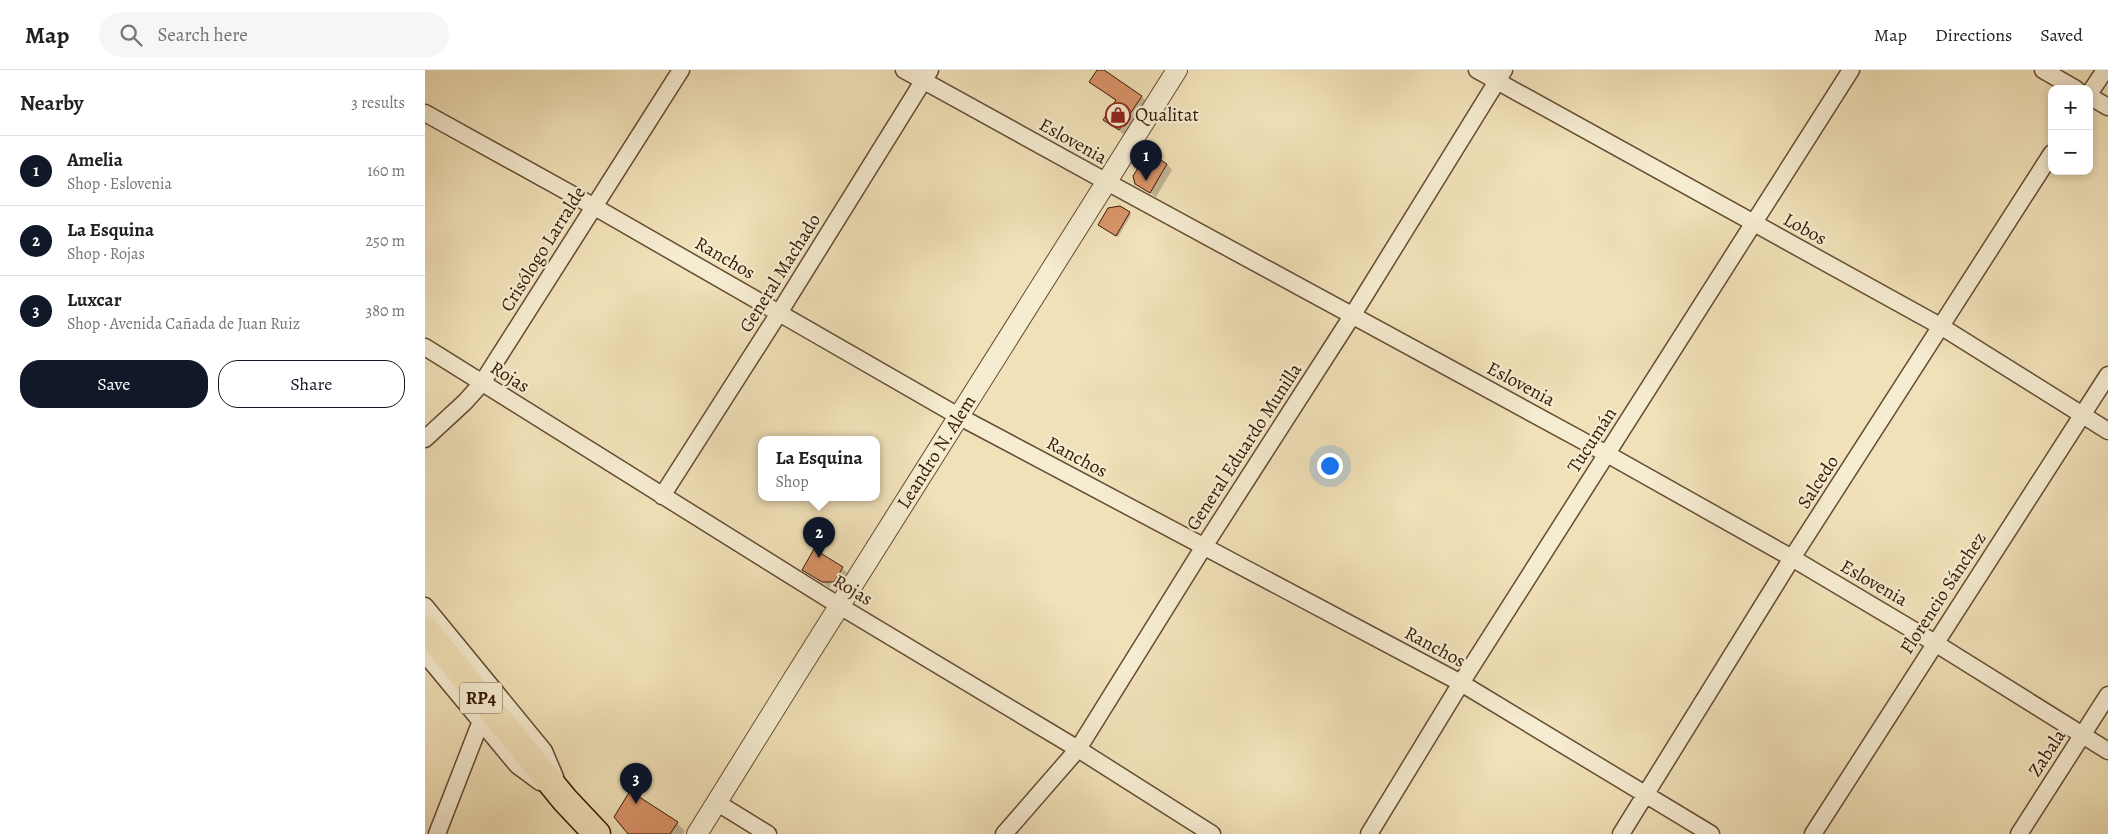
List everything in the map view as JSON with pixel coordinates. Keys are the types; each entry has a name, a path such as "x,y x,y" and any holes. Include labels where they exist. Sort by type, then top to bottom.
{"main road":[{"name":"RP4","path":"425,629 537,767 597,834"}],"street":[{"name":"Crisólogo Larralde","path":"425,439 465,402 482,383 681,70"},
{"name":"Eslovenia","path":"904,70 926,75 1107,182 1607,454 1792,558 1935,643 2108,751"},
{"name":"Leandro N. Alem","path":"697,834 838,605 960,417 1177,70"},
{"name":"Lobos","path":"1477,70 1500,75 1754,224 1942,327 2108,431"},
{"name":"Tucumán","path":"1369,834 1461,683 1851,70"},
{"path":"2043,70 2070,85"},
{"path":"2093,89 2105,70"},
{"name":"General Machado","path":"663,496 926,75"},
{"name":"General Eduardo Munilla","path":"1004,834 1077,749 1352,316 1500,75"},
{"path":"2093,98 2108,108"},
{"name":"Ranchos","path":"425,113 593,206 960,417 1203,548 1461,683 1711,834"},
{"name":"Salcedo","path":"1621,834 1792,558 2048,159"},
{"name":"Rojas","path":"425,347 838,605 1077,749 1211,834"},
{"name":"Florencio Sánchez","path":"1813,834 2108,375"},
{"path":"425,606 545,751 565,800"},
{"path":"425,654 517,765 565,800"},
{"name":"Zabala","path":"2019,834 2108,694"},
{"path":"437,834 481,720"},
{"path":"716,802 769,834"}],"building":[{"path":"1097,70 1104,70 1142,96 1119,130 1103,120 1116,100 1089,82"},
{"path":"1148,152 1167,164 1150,193 1135,184 1133,176"},
{"path":"1120,206 1130,212 1116,236 1098,225 1108,208"},
{"path":"814,549 843,567 834,582 822,582 802,570"},
{"path":"630,791 678,822 670,834 628,834 614,817"}],"place":[{"name":"Qualitat","path":"1118,115"},
{"name":"Amelia","path":"1146,181"},
{"name":"La Esquina","path":"819,558"},
{"name":"Luxcar","path":"636,804"}]}
